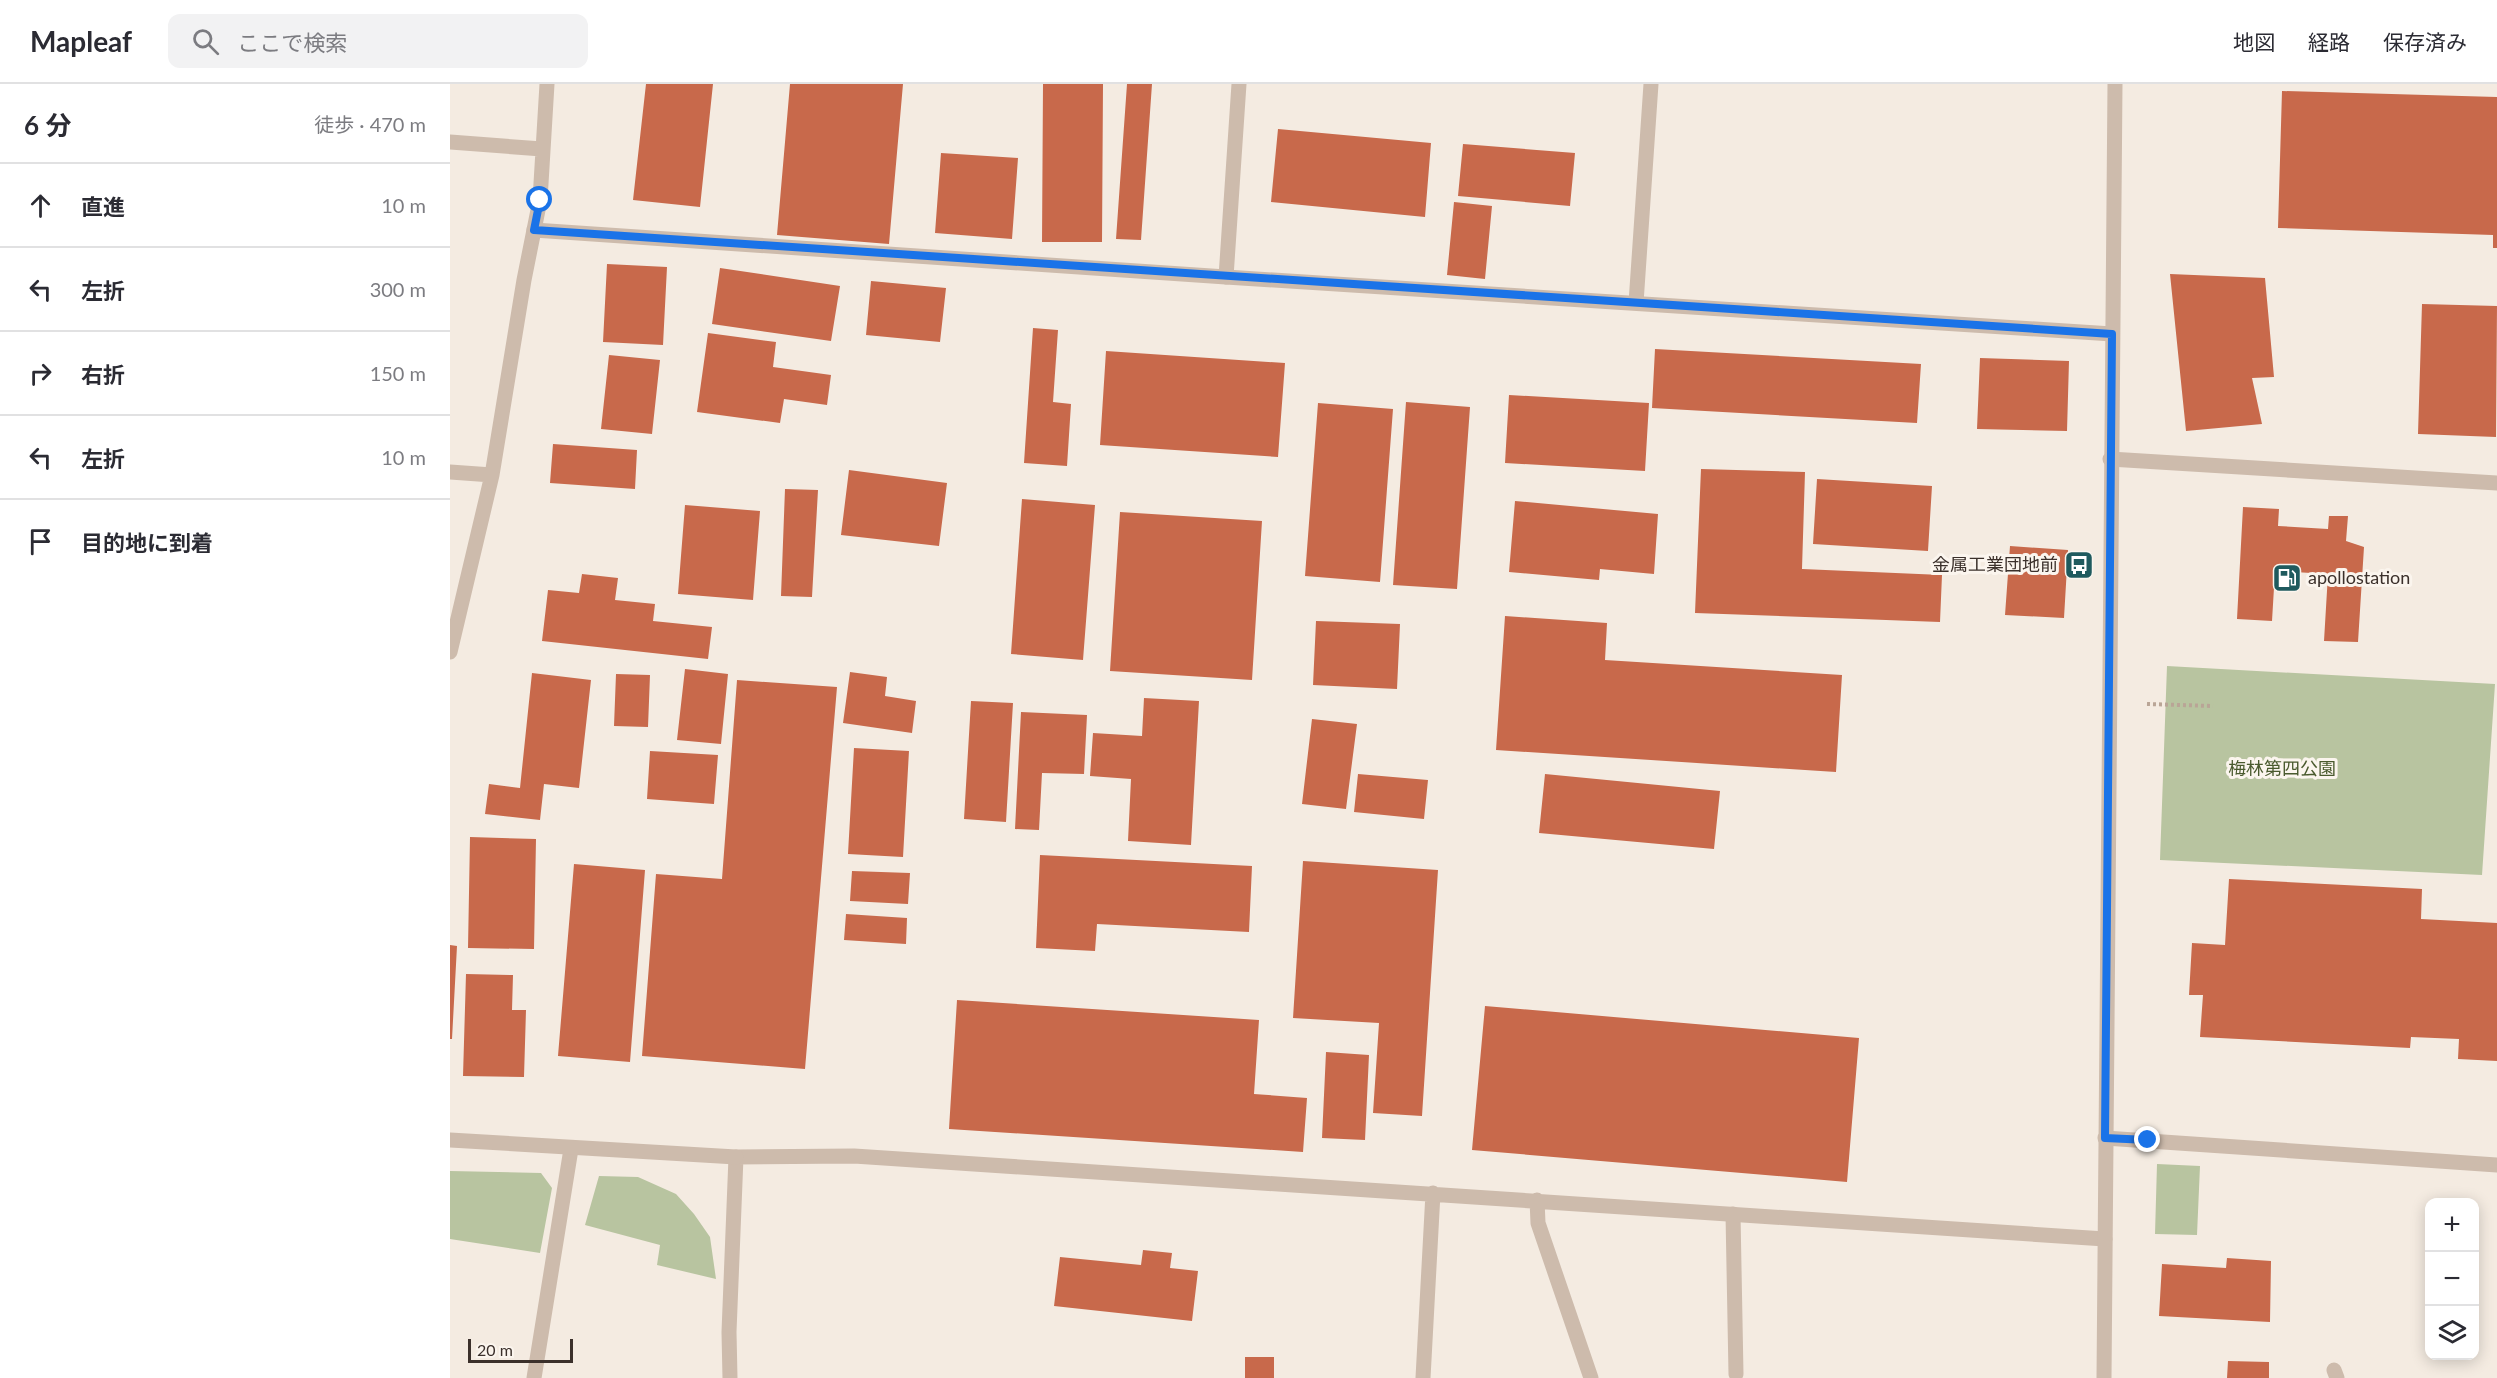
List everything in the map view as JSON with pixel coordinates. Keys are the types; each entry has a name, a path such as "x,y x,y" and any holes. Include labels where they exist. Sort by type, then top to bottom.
{"street":[{"path":"450,652 492,475 540,200 547,84"},
{"path":"1226,277 1239,84"},
{"path":"1636,303 1651,84"},
{"path":"2104,1378 2110,459 2115,84"},
{"path":"450,142 542,149"},
{"path":"534,230 2112,334"},
{"path":"2110,459 2497,483"},
{"path":"450,472 492,475"},
{"path":"2105,1138 2497,1165"},
{"path":"450,1140 571,1149 736,1157 854,1156 2105,1239"},
{"path":"534,1378 571,1149"},
{"path":"730,1378 729,1332 736,1157"},
{"path":"1423,1378 1433,1193"},
{"path":"1537,1200 1538,1223 1591,1378"},
{"path":"1733,1214 1736,1374"}],"path":[{"path":"2147,704 2213,706"}],"green space":[{"name":"梅林第四公園","path":"2167,666 2495,684 2482,875 2160,860"},
{"path":"2157,1164 2200,1166 2197,1235 2155,1234"},
{"path":"450,1171 541,1173 552,1188 540,1253 450,1239"},
{"path":"599,1176 638,1177 676,1194 710,1237 716,1279 657,1265 660,1245 585,1225"}],"building":[{"path":"646,84 713,84 700,207 633,200"},
{"path":"790,84 903,84 889,244 777,235"},
{"path":"1043,84 1103,84 1102,242 1042,242"},
{"path":"1127,84 1152,84 1141,240 1116,239"},
{"path":"2282,91 2497,97 2497,248 2493,248 2493,235 2278,228"},
{"path":"1278,129 1431,143 1425,217 1271,202"},
{"path":"1463,144 1575,153 1570,206 1458,196"},
{"path":"941,153 1018,158 1012,239 935,233"},
{"path":"1454,202 1492,206 1485,279 1447,275"},
{"path":"607,264 667,267 663,345 603,342"},
{"path":"720,268 840,286 831,341 712,324"},
{"path":"2170,274 2265,278 2274,377 2252,378 2262,424 2186,431"},
{"path":"871,281 946,288 940,342 866,335"},
{"path":"2422,304 2497,306 2496,437 2418,434"},
{"path":"1033,328 1058,330 1053,402 1071,404 1067,466 1024,463"},
{"path":"708,333 776,342 773,367 831,375 827,405 784,399 780,423 697,412"},
{"path":"1655,349 1921,364 1917,423 1652,408"},
{"path":"1106,351 1285,363 1278,457 1100,445"},
{"path":"609,355 660,360 652,434 601,429"},
{"path":"1980,358 2069,361 2067,431 1977,429"},
{"path":"1509,395 1649,403 1645,471 1505,463"},
{"path":"1406,402 1470,407 1457,589 1393,585"},
{"path":"1318,403 1393,409 1380,582 1305,576"},
{"path":"553,444 637,450 635,489 550,483"},
{"path":"1701,469 1805,472 1802,569 1942,575 1940,622 1695,613"},
{"path":"849,470 947,483 939,546 841,535"},
{"path":"1817,479 1932,486 1928,551 1813,544"},
{"path":"785,489 818,490 812,597 781,596"},
{"path":"1022,499 1095,505 1083,660 1011,654"},
{"path":"1515,501 1658,514 1654,574 1600,569 1599,580 1509,572"},
{"path":"685,505 760,511 753,600 678,594"},
{"path":"2243,507 2279,509 2278,526 2328,529 2329,516 2348,516 2346,541 2364,547 2358,642 2324,641 2328,574 2275,571 2272,621 2237,619"},
{"path":"1120,512 1262,521 1252,680 1110,671"},
{"path":"2010,546 2068,550 2064,618 2005,615"},
{"path":"582,574 618,578 615,600 655,604 653,621 712,627 708,659 542,641 548,590 579,593"},
{"path":"1505,616 1607,623 1605,660 1842,675 1836,772 1496,750"},
{"path":"1316,621 1400,624 1397,689 1313,685"},
{"path":"685,669 728,674 721,744 677,740"},
{"path":"850,672 887,677 885,696 916,701 912,733 843,723"},
{"path":"532,673 591,680 579,788 544,784 540,820 485,814 489,784 520,788"},
{"path":"616,674 650,675 648,727 614,726"},
{"path":"737,680 837,687 805,1069 642,1056 656,874 722,879"},
{"path":"1144,698 1199,701 1191,845 1128,841 1131,779 1090,776 1093,733 1142,736"},
{"path":"971,701 1013,703 1006,822 964,819"},
{"path":"1021,712 1087,715 1084,774 1042,773 1039,830 1015,829"},
{"path":"1312,719 1357,724 1346,809 1302,804"},
{"path":"854,748 909,751 903,857 848,854"},
{"path":"650,751 718,755 714,804 647,799"},
{"path":"1358,774 1428,780 1424,819 1354,812"},
{"path":"1545,774 1720,791 1714,849 1539,833"},
{"path":"470,837 536,839 534,949 468,948"},
{"path":"1040,855 1252,866 1249,932 1097,924 1095,951 1036,948"},
{"path":"1303,861 1438,870 1422,1116 1373,1113 1379,1023 1293,1018"},
{"path":"574,864 645,870 630,1062 558,1056"},
{"path":"852,871 910,873 908,904 850,901"},
{"path":"2229,879 2422,889 2421,919 2497,923 2497,1061 2458,1059 2459,1039 2411,1037 2410,1048 2200,1037 2203,995 2189,995 2192,943 2225,945"},
{"path":"846,914 907,918 906,944 844,940"},
{"path":"450,945 457,946 452,1039 450,1039"},
{"path":"466,974 513,975 512,1010 526,1010 524,1077 463,1076"},
{"path":"957,1000 1259,1020 1254,1094 1307,1098 1303,1152 949,1129"},
{"path":"1485,1006 1859,1038 1847,1182 1472,1150"},
{"path":"1326,1052 1369,1055 1365,1140 1322,1138"},
{"path":"1143,1250 1172,1253 1170,1268 1198,1271 1192,1321 1054,1306 1060,1257 1141,1265"},
{"path":"2227,1258 2271,1261 2270,1322 2159,1316 2162,1264 2226,1268"},
{"path":"1245,1357 1274,1357 1274,1378 1245,1378"},
{"path":"2228,1361 2269,1362 2269,1378 2227,1378"}],"place":[{"name":"金属工業団地前","path":"2079,565"},
{"name":"apollostation","path":"2287,578"}],"route":[{"path":"540,200 534,230 2112,334 2105,1138 2148,1140"}]}
